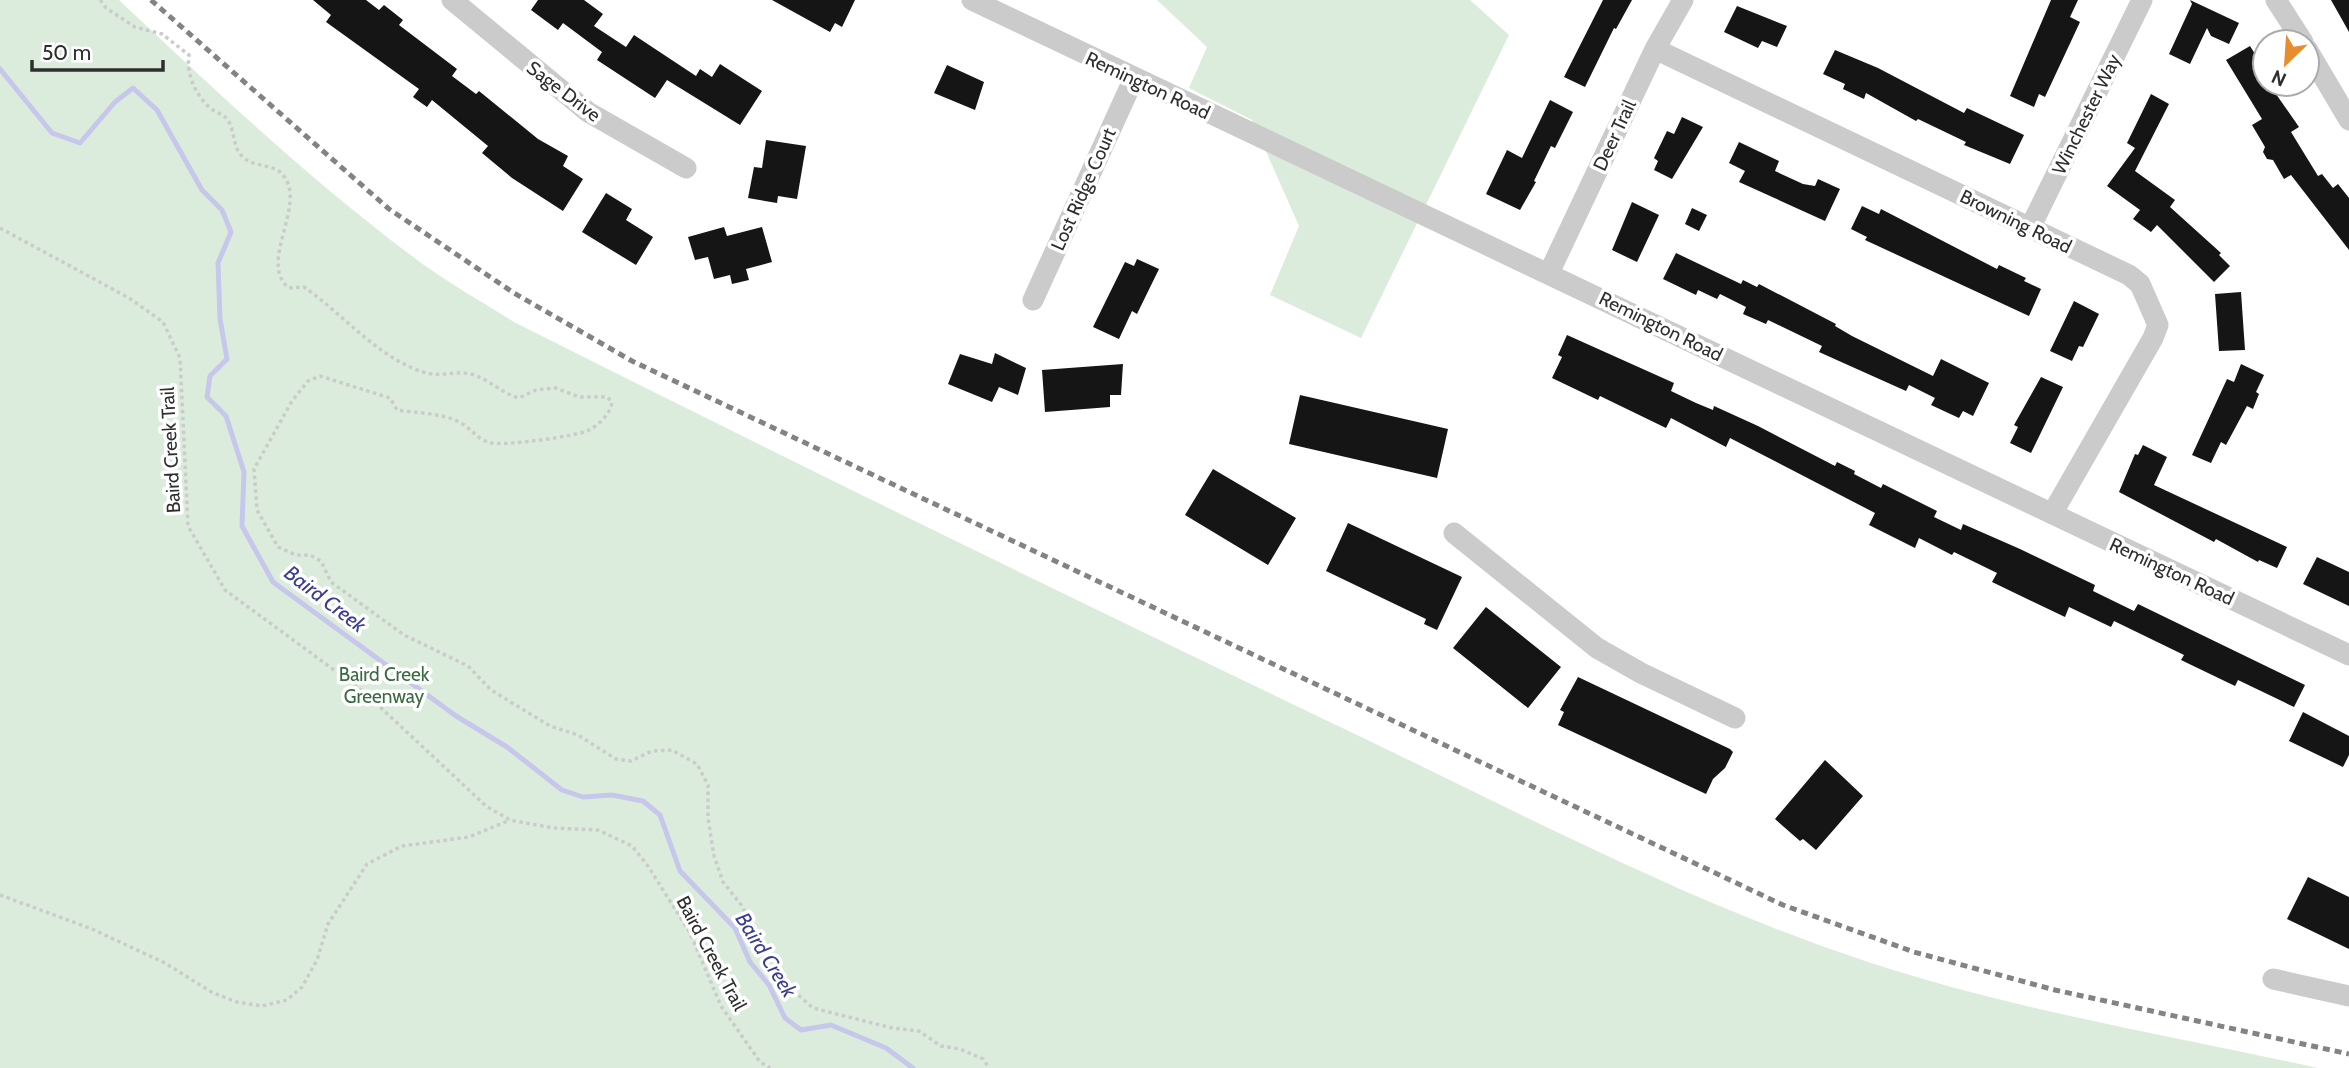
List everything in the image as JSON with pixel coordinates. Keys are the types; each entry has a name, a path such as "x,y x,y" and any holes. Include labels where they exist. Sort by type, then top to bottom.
{"street":[{"name":"Sage Drive","path":"452,0 588,112 685,168"},
{"name":"Remington Road","path":"972,0 2349,655"},
{"name":"Deer Trail","path":"1549,273 1655,49 1684,0"},
{"name":"Winchester Way","path":"2030,228 2142,0"},
{"path":"2276,0 2294,28"},
{"name":"Browning Road","path":"1655,49 2136,279 2158,325 2052,513"},
{"path":"2321,73 2349,120"},
{"name":"Lost Ridge Court","path":"1033,300 1134,78"},
{"path":"1454,533 1597,648 1641,673 1735,718"},
{"path":"2273,979 2349,996"}],"path":[{"path":"100,0 106,8 135,27 162,34 189,55 187,71 196,89 210,108 224,115 230,125 232,139 244,158 259,165 273,167 284,176 289,189 290,207 278,265 282,283 289,288 304,287 355,330 422,372 447,376 467,373 484,379 503,394 519,398 536,390 556,388 579,397 607,397 612,402 602,420 587,432 513,445 477,438 461,423 397,410 390,398 379,397 366,389 320,376 309,381 292,401 254,469 257,510 278,547 296,555 310,555 321,561 331,582 404,635 468,666 491,690 550,726 578,735 616,759 631,761 652,751 672,750 696,764 708,785 708,818 713,856 723,882 743,907 756,946 779,978 813,1008 881,1025 919,1031 941,1046 960,1049 983,1059 989,1068"},
{"name":"Baird Creek Trail","path":"0,228 129,298 163,321 180,358 188,526 225,590 364,692 486,806 510,820 553,828 598,830 632,846 648,866 690,933 721,1006 760,1062 770,1068"},
{"path":"0,895 92,929 165,963 213,993 237,1002 262,1006 287,1000 302,987 317,960 328,924 367,864 402,846 469,837 510,820"}],"green space":[{"name":"Baird Creek Greenway","path":"0,0 119,0 267,137 344,203 424,265 514,322 933,530 1673,886 1803,939 1923,979 2092,1021 2318,1068 0,1068"},
{"path":"1157,0 1470,0 1509,35 1361,338 1270,295 1299,226 1252,120 1189,88 1207,47"}],"building":[{"path":"313,0 366,0 379,10 384,5 403,20 399,25 457,69 452,76 476,94 479,91 538,139 568,156 563,166 583,179 563,211 512,178 482,153 488,146 432,100 427,107 413,97 419,89 326,22 331,15"},
{"path":"538,0 584,0 603,14 594,26 626,47 634,35 696,76 700,69 712,77 720,64 762,91 740,125 667,80 655,98 597,60 602,52 563,23 558,30 531,10"},
{"path":"772,0 855,0 842,27 835,23 830,32"},
{"path":"1603,0 1632,0 1616,29 1614,28 1585,87 1564,77"},
{"path":"2051,0 2078,0 2070,17 2080,22 2045,97 2039,94 2034,107 2010,96"},
{"path":"2190,0 2239,23 2229,44 2211,36 2207,28 2190,64 2169,54 2192,4"},
{"path":"2331,0 2349,0 2349,32"},
{"path":"1737,6 1787,26 1777,47 1762,41 1758,48 1724,32"},
{"path":"2250,46 2251,98 2279,98 2299,127 2291,132 2318,176 2322,174 2333,188 2338,184 2349,198 2349,250 2291,175 2284,179 2273,160 2267,159 2263,152 2265,147 2252,125 2262,119 2226,60"},
{"path":"1835,50 1878,68 1964,113 1967,108 2024,135 2010,164 1964,145 1966,142 1918,119 1916,121 1866,93 1864,99 1843,89 1845,84 1823,74"},
{"path":"947,65 984,82 975,110 934,93"},
{"path":"2151,94 2169,104 2135,171 2175,200 2170,207 2221,253 2219,255 2230,266 2214,282 2157,225 2151,232 2133,219 2140,210 2107,186 2135,148 2127,143"},
{"path":"1550,100 1573,112 1555,148 1551,146 1534,181 1536,182 1520,210 1486,194 1507,150 1522,158"},
{"path":"1682,117 1703,127 1672,179 1654,170 1658,161 1654,158 1667,131 1674,134"},
{"path":"766,140 806,146 797,199 778,196 777,203 748,198 754,167 762,168"},
{"path":"1739,142 1779,161 1775,171 1803,184 1815,186 1818,179 1840,189 1825,221 1739,182 1745,171 1729,163"},
{"path":"606,193 632,209 626,220 653,237 636,265 582,232"},
{"path":"1632,202 1659,215 1637,262 1612,250"},
{"path":"1862,206 1879,214 1881,209 1997,269 1999,265 2026,278 2024,281 2041,289 2029,316 1865,240 1867,237 1851,229"},
{"path":"1692,208 1707,215 1699,231 1685,224"},
{"path":"724,227 727,236 762,227 772,262 746,269 749,280 732,284 730,275 714,279 708,257 695,260 688,237"},
{"path":"1676,253 1741,284 1743,280 1757,287 1759,284 1836,324 1835,326 1852,336 1933,376 1941,359 1989,383 1973,416 1963,411 1959,418 1931,405 1935,398 1909,385 1906,391 1819,352 1822,346 1768,320 1766,324 1743,314 1746,307 1720,294 1717,299 1698,290 1696,295 1663,279"},
{"path":"1137,259 1159,269 1137,314 1132,311 1119,339 1093,327 1125,262 1134,266"},
{"path":"2241,292 2245,350 2219,351 2215,294"},
{"path":"2074,301 2099,314 2083,347 2079,346 2072,361 2050,351"},
{"path":"1567,335 1674,383 1671,391 1696,403 1713,410 1714,406 1835,466 1837,462 1881,488 1883,484 1937,511 1934,517 1961,530 1963,524 2020,549 2095,585 2093,591 2134,611 2138,604 2305,685 2294,707 2238,680 2235,686 2181,660 2184,655 2114,621 2111,627 2069,607 2065,617 1992,582 1997,573 1954,552 1952,555 1919,538 1915,548 1869,525 1875,513 1730,438 1726,447 1671,418 1666,428 1600,396 1598,400 1552,378 1562,357 1558,355"},
{"path":"995,353 1026,368 1018,395 999,387 992,402 948,384 960,354 992,364"},
{"path":"1123,364 1121,395 1110,395 1110,407 1045,412 1042,370"},
{"path":"2241,364 2264,375 2256,392 2259,394 2253,409 2247,406 2226,445 2221,442 2211,463 2192,455 2227,379 2234,382"},
{"path":"2041,377 2063,387 2031,453 2010,443 2018,427 2014,425"},
{"path":"1300,395 1448,429 1437,478 1289,444"},
{"path":"2143,445 2167,457 2154,485 2287,547 2277,568 2259,560 2258,562 2216,539 2214,542 2119,492 2135,454 2138,455"},
{"path":"1213,469 1296,518 1268,565 1185,515"},
{"path":"1348,523 1462,577 1437,630 1424,624 1426,619 1326,571"},
{"path":"2317,557 2349,572 2349,606 2303,584"},
{"path":"1486,607 1561,667 1528,708 1453,648"},
{"path":"1578,677 1730,749 1733,752 1725,768 1713,779 1706,794 1558,725 1564,712 1560,710"},
{"path":"2303,712 2349,736 2349,755 2343,767 2289,741"},
{"path":"1825,760 1863,796 1816,850 1803,839 1800,841 1775,819"},
{"path":"2308,877 2349,897 2349,949 2287,919"}],"waterway":[{"name":"Baird Creek","path":"0,69 52,133 80,143 115,102 133,88 157,110 202,190 222,210 231,232 218,263 220,319 227,359 210,376 207,397 226,416 244,472 242,526 273,582 456,716 507,747 562,790 583,797 612,795 643,801 660,815 680,871 735,928 750,962 769,985 785,1018 801,1030 831,1025 886,1048 913,1068"}],"railway":[{"path":"151,0 389,209 514,293 632,361 1783,905 1914,952 2055,990 2349,1054"}]}
